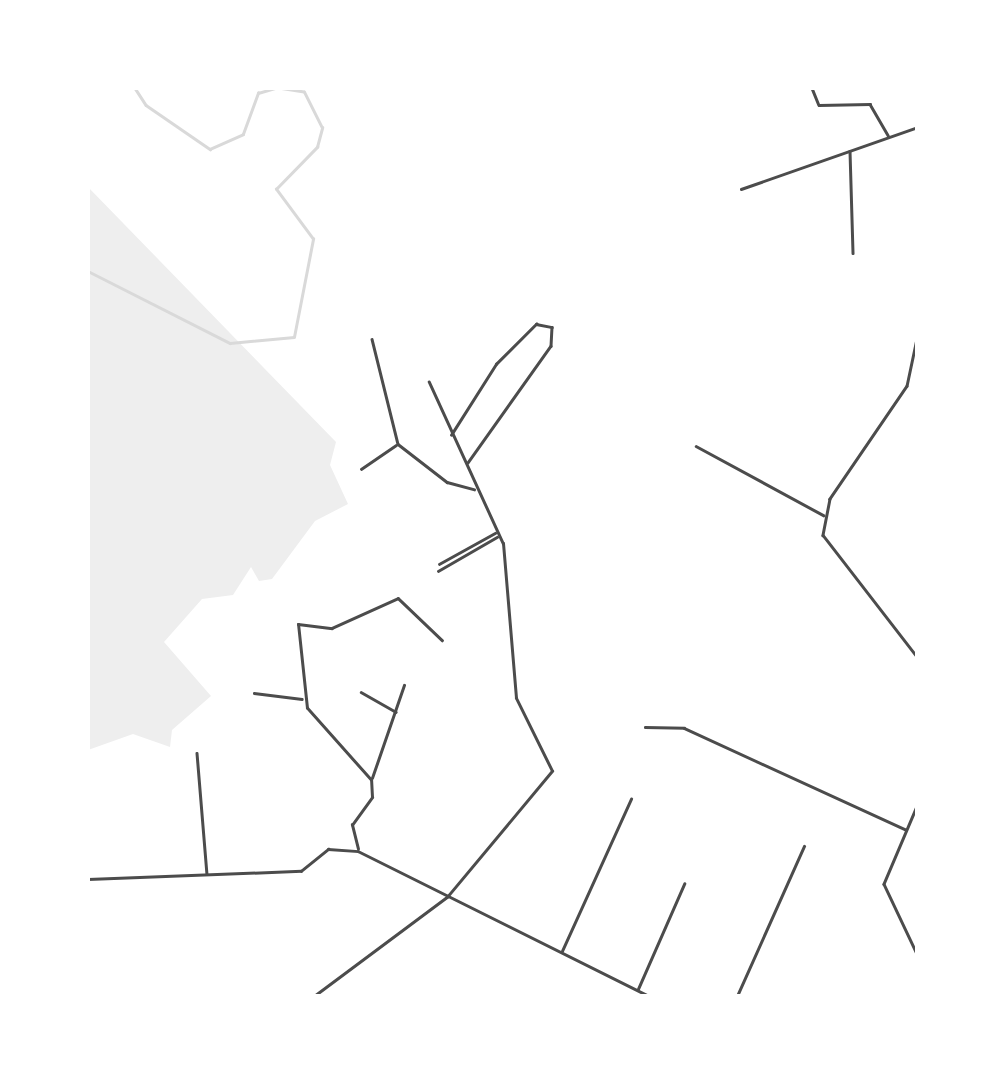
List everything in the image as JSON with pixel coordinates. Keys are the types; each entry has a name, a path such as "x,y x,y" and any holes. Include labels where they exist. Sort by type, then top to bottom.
{"street":[{"path":"812,88 819,105 870,104 889,136"},
{"path":"741,189 918,127"},
{"path":"850,150 853,253"},
{"path":"450,436 496,364 536,324 552,327 552,346 467,465"},
{"path":"918,334 907,386 823,515 830,552 883,604 918,658"},
{"path":"372,339 398,444 447,482 476,490"},
{"path":"314,996 447,897 552,770 516,698 498,534 428,382"},
{"path":"361,469 398,444"},
{"path":"696,446 823,515"},
{"path":"439,564 498,534"},
{"path":"438,571 498,534"},
{"path":"371,780 332,747 303,698 298,624 332,628 398,598 442,640"},
{"path":"358,851 352,826 398,712 404,685"},
{"path":"361,692 398,712"},
{"path":"254,693 303,698"},
{"path":"646,727 684,728 906,829"},
{"path":"197,753 207,876"},
{"path":"562,952 631,799"},
{"path":"918,804 884,884 918,956"},
{"path":"737,996 804,846"},
{"path":"88,879 301,871 328,848 358,851 648,996"},
{"path":"637,990 684,884"}],"shaded area":[{"path":"88,187 336,442 330,465 348,504 315,521 272,579 259,581 251,567 233,595 202,599 164,642 211,696 172,730 170,747 133,734 88,750"}],"waterway":[{"path":"135,88 146,105 210,149 243,134 258,93 275,88"},
{"path":"88,271 230,343 294,337 313,239 276,189 317,147 322,128 304,92 280,88"}]}
